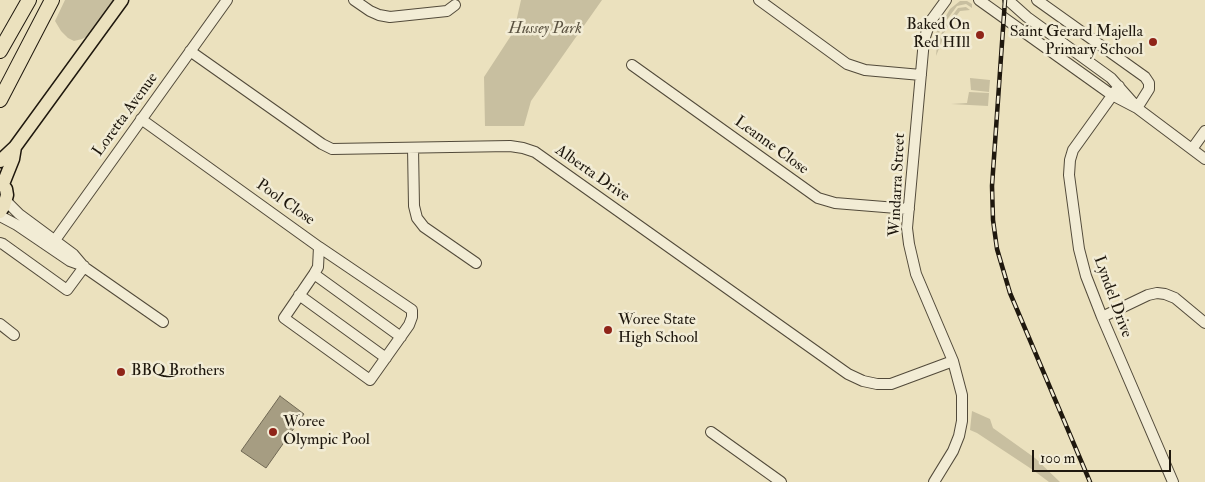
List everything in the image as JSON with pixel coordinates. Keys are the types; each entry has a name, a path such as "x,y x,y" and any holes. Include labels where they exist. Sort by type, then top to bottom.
{"highway":[{"path":"0,51 29,0"},
{"path":"0,100 52,0"}],"main road":[{"path":"0,161 15,147 122,0"},
{"path":"3,206 6,190 1,183 14,159 15,147"}],"street":[{"name":"Loretta Avenue","path":"52,244 227,0"},
{"path":"354,0 379,16 390,17 447,12 455,5"},
{"path":"759,0 847,64 865,70 921,75"},
{"name":"Windarra Street","path":"934,482 953,452 962,421 962,395 952,361 916,274 909,244 908,228 924,43 927,28 932,18 946,0"},
{"path":"979,0 1112,95 1137,108 1205,159"},
{"path":"1008,0 1027,17 1107,75 1137,108"},
{"path":"1037,0 1145,77 1148,81 1149,90 1137,108"},
{"name":"Alberta Drive","path":"190,51 322,144 332,149 510,146 535,152 848,374 863,381 891,384 952,361"},
{"name":"Leanne Close","path":"632,65 818,198 835,203 909,208"},
{"name":"Lyndel Drive","path":"1119,86 1074,150 1070,160 1069,175 1079,249 1086,276 1102,317 1173,482"},
{"name":"Pool Close","path":"142,120 319,247 412,310 412,317 401,337"},
{"path":"1192,149 1205,131"},
{"path":"414,148 414,206 417,218 424,227 476,263"},
{"path":"3,206 19,214 70,261 84,266 163,322"},
{"path":"0,216 52,244"},
{"path":"0,243 67,290 84,266"},
{"path":"314,274 401,337 370,380 284,318 318,267 319,247"},
{"path":"1102,317 1148,295 1157,293 1175,298 1205,323"},
{"path":"299,295 386,358"},
{"path":"0,324 14,334"},
{"path":"711,432 780,482"}],"green space":[{"path":"65,0 114,0 88,36 74,41 61,31 55,21"},
{"name":"Hussey Park","path":"521,0 602,0 531,101 524,126 485,126 484,77 514,31"},
{"path":"960,1 967,1 972,4 972,8 966,4 957,6 939,33 936,33 950,9"},
{"path":"966,7 970,10 960,11 943,34 944,36 936,56 937,45 944,27 958,8"},
{"path":"970,78 990,80 989,92 971,90"},
{"path":"969,92 989,93 988,106 951,104 967,103"},
{"path":"972,411 990,419 993,428 1035,458 1060,482 1049,482 970,430"}],"shaded area":[{"name":"Woree Olympic Pool","path":"280,396 304,414 266,468 241,451"}],"railway":[{"path":"1005,0 992,186 993,220 997,249 1010,293 1090,482"}],"place":[{"name":"Baked On Red HIll","path":"980,35"},
{"name":"Saint Gerard Majella Primary School","path":"1153,42"},
{"name":"Woree State High School","path":"608,330"},
{"name":"BBQ Brothers","path":"121,372"},
{"name":"Woree Olympic Pool","path":"273,432"}]}
